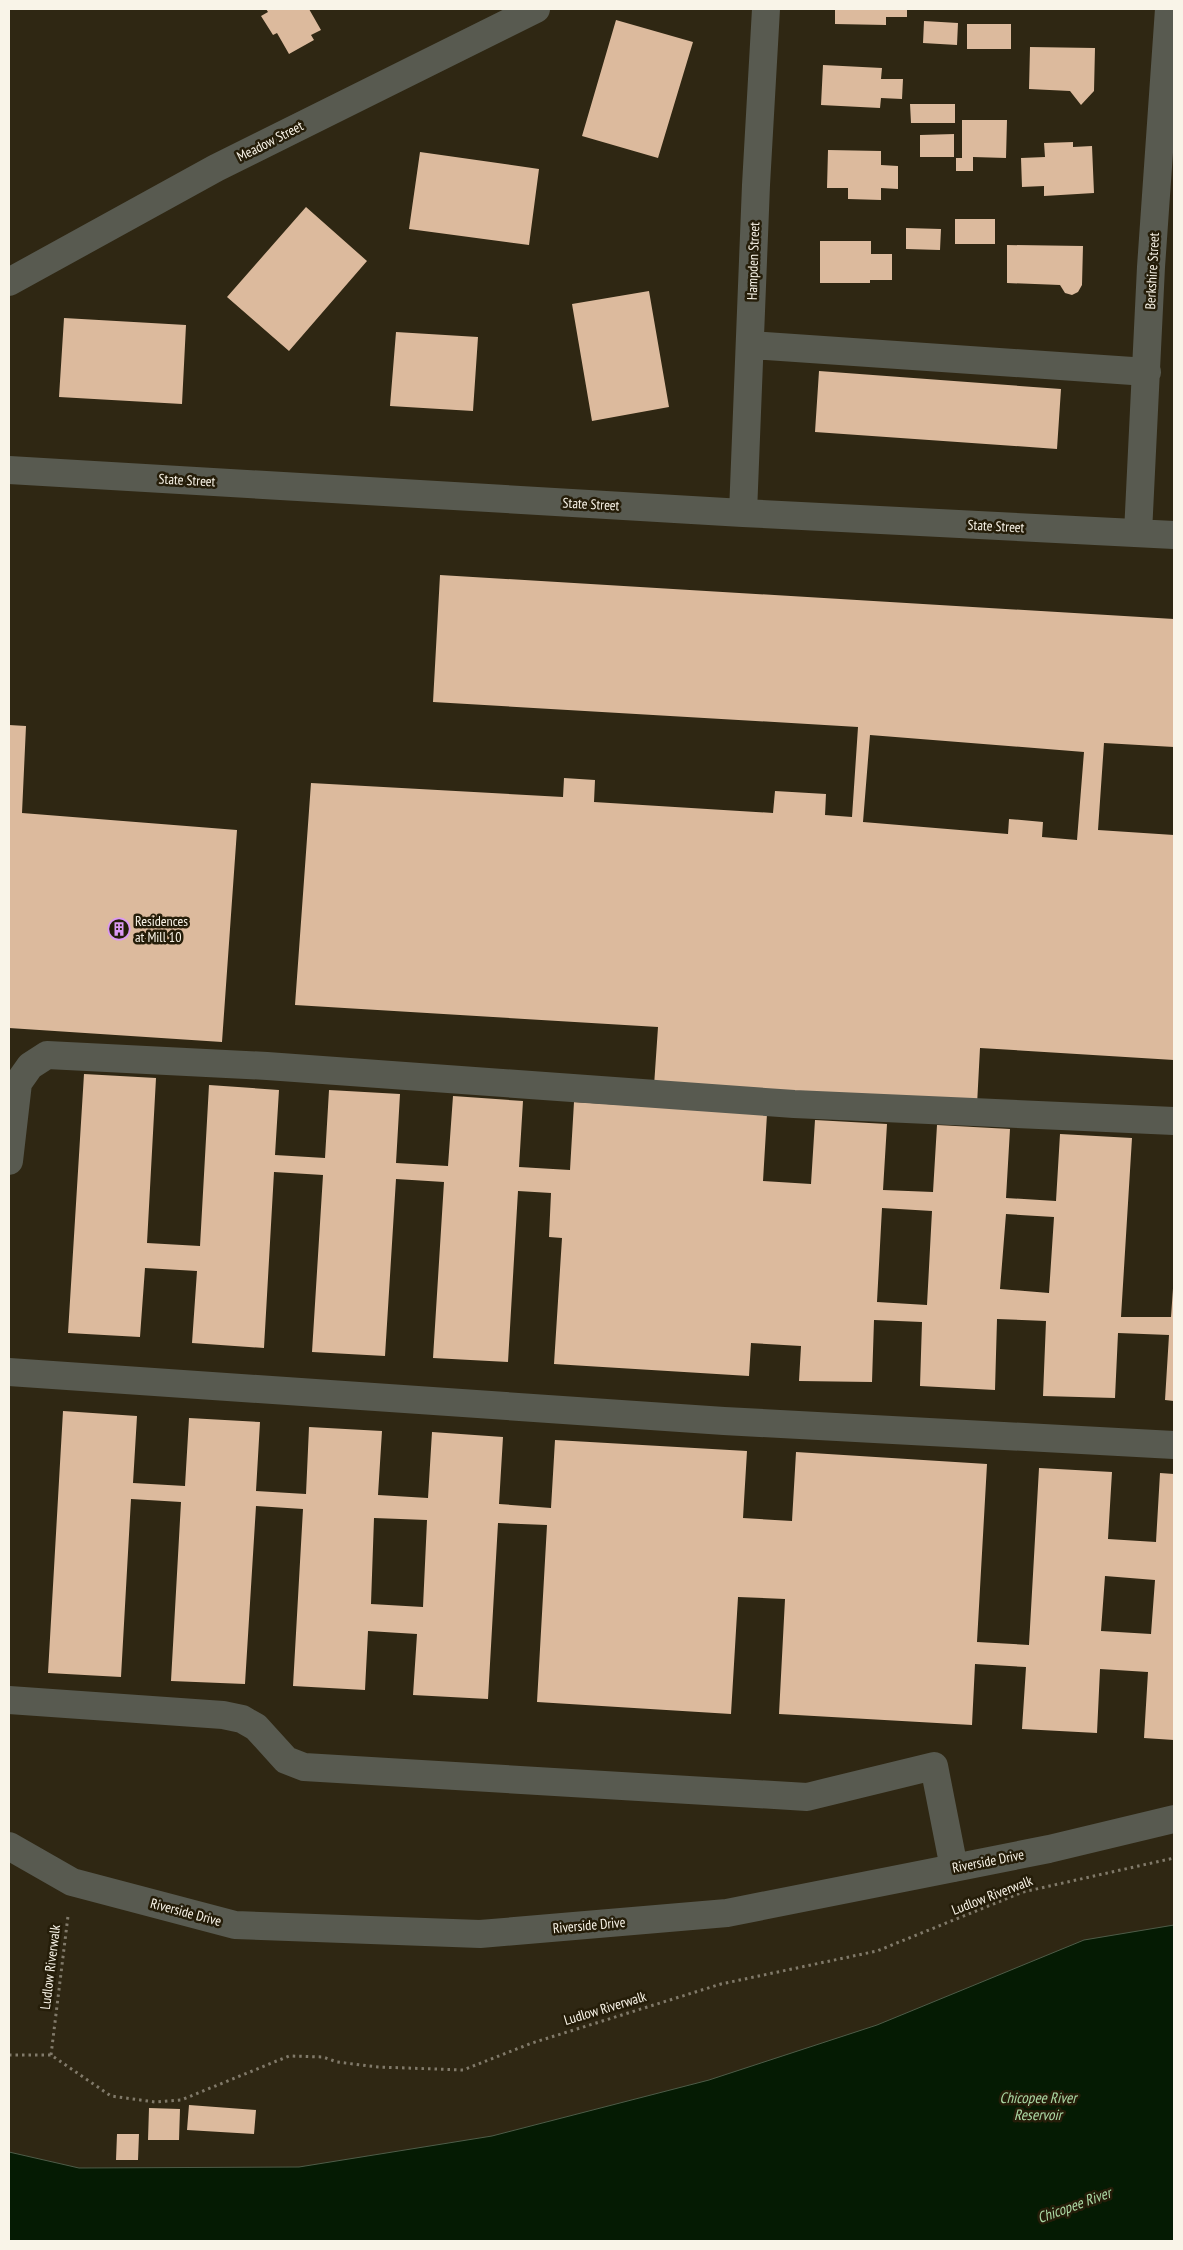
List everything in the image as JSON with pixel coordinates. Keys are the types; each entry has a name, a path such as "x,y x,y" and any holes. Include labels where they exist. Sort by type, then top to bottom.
{"street":[{"name":"Meadow Street","path":"9,282 216,168 536,9"},
{"name":"Hampden Street","path":"743,513 756,185 766,9"},
{"name":"Berkshire Street","path":"1138,533 1151,268 1169,9"},
{"path":"750,346 1147,372"},
{"name":"State Street","path":"9,470 1174,536"},
{"path":"9,1161 18,1083 30,1066 47,1056 267,1066 794,1104 1174,1121"},
{"path":"9,1372 714,1421 1174,1446"},
{"path":"9,1700 222,1715 242,1719 256,1728 286,1760 304,1767 807,1797 934,1766 954,1868"},
{"name":"Riverside Drive","path":"9,1846 72,1882 235,1925 480,1934 727,1913 1049,1849 1174,1819"}],"path":[{"name":"Ludlow Riverwalk","path":"72,1882 51,2055 111,2096 155,2102 180,2100 289,2056 322,2056 337,2062 378,2067 463,2070 532,2043 721,1984 877,1951 1022,1892 1174,1858"},
{"path":"9,2055 51,2055"}],"water":[{"name":"Chicopee River Reservoir","path":"1174,1925 1174,2241 9,2241 9,2152 79,2168 299,2167 492,2136 709,2080 877,2025 1084,1940"}],"building":[{"path":"266,9 309,9 321,30 311,35 314,40 289,54 277,33 273,35 261,16 268,12"},
{"path":"835,9 907,9 907,17 886,17 886,25 835,24"},
{"path":"616,20 693,42 658,158 582,136"},
{"path":"924,21 958,23 957,45 923,43"},
{"path":"967,24 1011,24 1011,49 967,49"},
{"path":"1030,47 1095,48 1094,91 1081,105 1070,91 1029,89"},
{"path":"823,65 882,68 881,79 903,79 902,99 881,98 880,108 821,105"},
{"path":"910,104 955,104 955,123 911,123"},
{"path":"962,120 1007,120 1006,158 973,157 973,171 956,171 956,158 962,158"},
{"path":"954,134 954,157 920,157 920,135"},
{"path":"1073,142 1073,147 1092,146 1094,193 1044,196 1044,186 1022,187 1021,158 1045,157 1044,143"},
{"path":"828,150 881,151 881,165 898,166 898,189 881,188 881,200 848,199 848,188 827,188"},
{"path":"420,152 539,169 529,245 409,229"},
{"path":"306,207 367,261 289,351 227,297"},
{"path":"955,219 995,219 995,244 955,244"},
{"path":"906,228 941,229 940,250 906,249"},
{"path":"820,241 871,241 871,254 892,254 892,280 870,280 870,283 820,283"},
{"path":"1007,245 1083,246 1082,285 1078,292 1072,295 1065,293 1060,285 1007,283"},
{"path":"649,291 669,407 592,421 572,304"},
{"path":"64,318 186,325 182,404 59,397"},
{"path":"396,332 478,337 473,411 390,406"},
{"path":"819,371 1061,389 1057,449 815,432"},
{"path":"440,575 1174,619 1174,747 1104,743 1098,830 1174,835 1174,1060 980,1048 977,1105 654,1086 658,1027 295,1005 311,783 563,797 564,778 595,780 594,802 773,813 775,791 826,794 825,815 852,817 858,727 433,702","holes":["870,735 1084,752 1077,840 1042,837 1043,822 1009,819 1008,834 863,822"]},
{"name":"Residences at Mill 10","path":"9,725 26,726 22,813 237,830 222,1042 9,1028"},
{"path":"84,1074 156,1078 147,1243 200,1246 209,1085 279,1090 275,1155 325,1158 329,1090 400,1094 396,1163 448,1166 453,1096 523,1101 519,1167 570,1170 574,1102 767,1114 763,1181 811,1184 815,1120 887,1124 883,1190 933,1192 937,1125 1010,1129 1006,1198 1056,1201 1060,1134 1132,1138 1121,1317 1171,1317 1174,1274 1174,1401 1165,1400 1169,1335 1118,1333 1115,1398 1043,1396 1046,1321 997,1319 995,1390 920,1386 922,1322 874,1320 872,1382 799,1381 801,1346 751,1343 749,1376 554,1364 562,1238 549,1237 551,1193 518,1191 508,1362 433,1358 444,1182 396,1179 385,1356 312,1352 323,1175 274,1172 264,1348 192,1343 197,1271 145,1268 140,1337 68,1333","holes":["882,1208 932,1211 927,1305 877,1302","1006,1214 1054,1217 1049,1293 1000,1289"]},
{"path":"63,1411 137,1416 133,1483 185,1486 189,1418 260,1422 256,1491 306,1494 309,1427 382,1431 378,1495 428,1498 432,1432 503,1437 499,1504 551,1508 555,1440 747,1451 743,1518 792,1521 796,1452 987,1464 977,1642 1029,1645 1039,1468 1112,1472 1108,1539 1156,1542 1160,1473 1174,1474 1174,1740 1144,1738 1148,1672 1100,1669 1097,1733 1022,1729 1026,1667 975,1664 972,1725 779,1714 785,1599 738,1597 731,1714 537,1702 547,1525 498,1523 488,1699 413,1695 417,1634 368,1631 365,1690 293,1686 303,1509 256,1506 245,1684 171,1681 181,1502 131,1499 121,1677 48,1673","holes":["374,1518 427,1520 423,1607 371,1604","1105,1576 1155,1580 1151,1634 1101,1631"]},
{"path":"189,2105 256,2110 254,2134 187,2130"},
{"path":"149,2108 180,2109 179,2140 148,2140"},
{"path":"117,2134 139,2134 138,2160 116,2160"}],"place":[{"name":"Residences at Mill 10","path":"119,929"}],"water label":[{"name":"Chicopee River","path":"1074,2205"}]}
